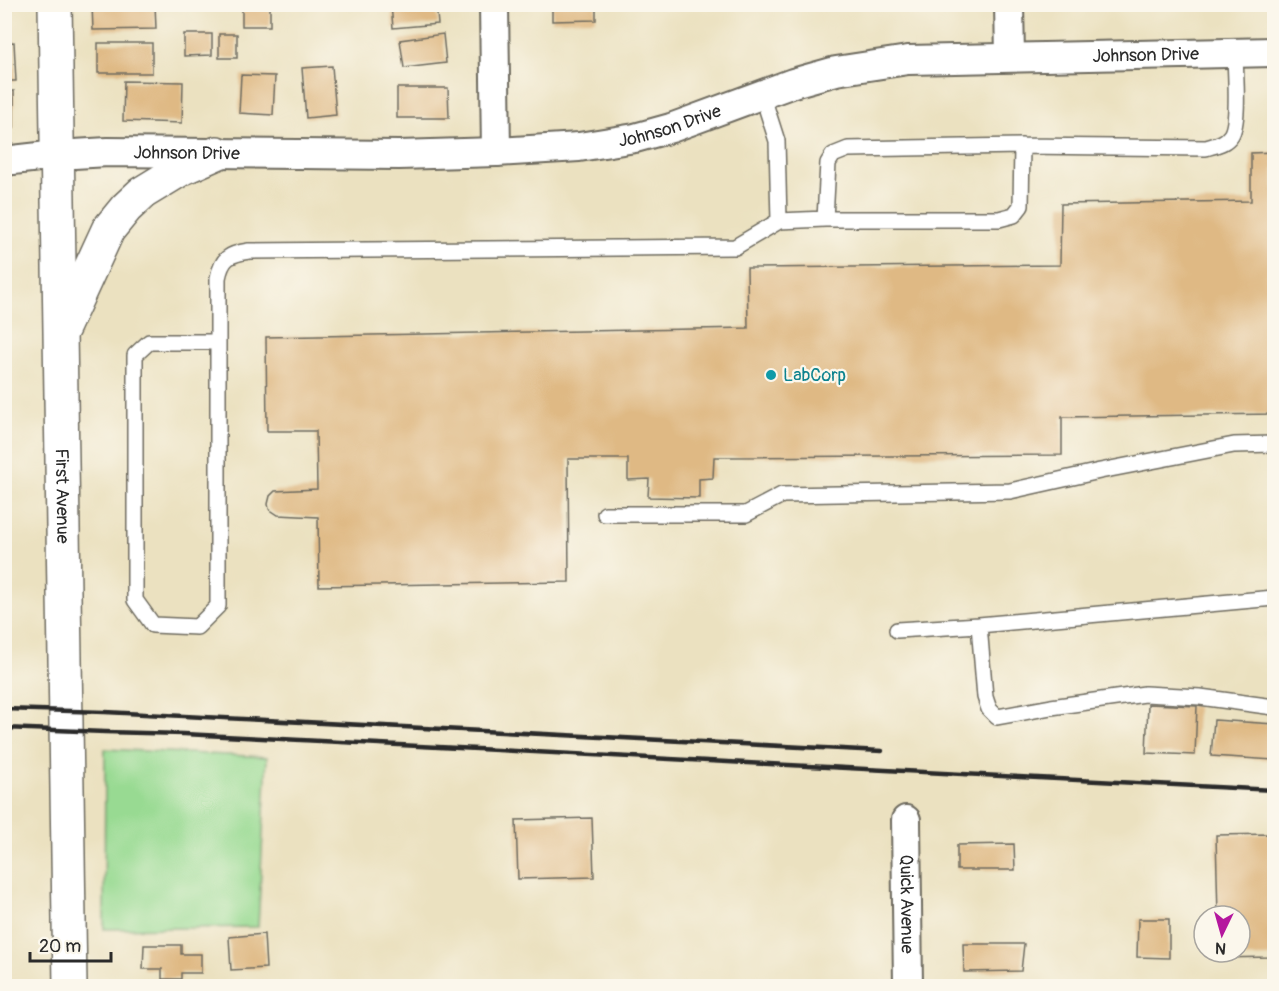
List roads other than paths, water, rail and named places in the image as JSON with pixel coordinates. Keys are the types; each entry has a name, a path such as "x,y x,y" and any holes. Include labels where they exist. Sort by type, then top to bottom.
{"street":[{"name":"First Avenue","path":"55,4 70,987"},
{"path":"494,4 496,152"},
{"path":"1009,4 1010,57"},
{"name":"Johnson Drive","path":"4,161 108,152 399,155 579,147 635,138 671,128 793,82 836,71 888,62 940,58 1275,52"},
{"path":"59,335 108,230 126,208 142,193 183,168 217,153"},
{"name":"Quick Avenue","path":"906,820 908,987"}],"lane":[{"path":"825,219 828,163 833,155 848,149 1022,146 1206,148 1222,144 1231,136 1235,124 1235,53"},
{"path":"762,94 777,141 779,222"},
{"path":"218,342 149,342 135,356 135,600 153,626 196,627 218,606 218,342 218,278 224,261 230,256 239,252 273,250 735,247 779,222 825,219 999,219 1014,215 1021,206 1022,146"},
{"path":"604,514 747,514 782,495 1010,491 1234,445 1275,444"},
{"path":"897,630 979,626 1275,598"},
{"path":"979,626 985,697 989,710 997,717 1145,694 1200,697 1275,706"}],"railway":[{"path":"4,709 105,712 882,751"},
{"path":"4,728 184,734 1274,790"}],"place":[{"name":"LabCorp","path":"771,375"}]}
